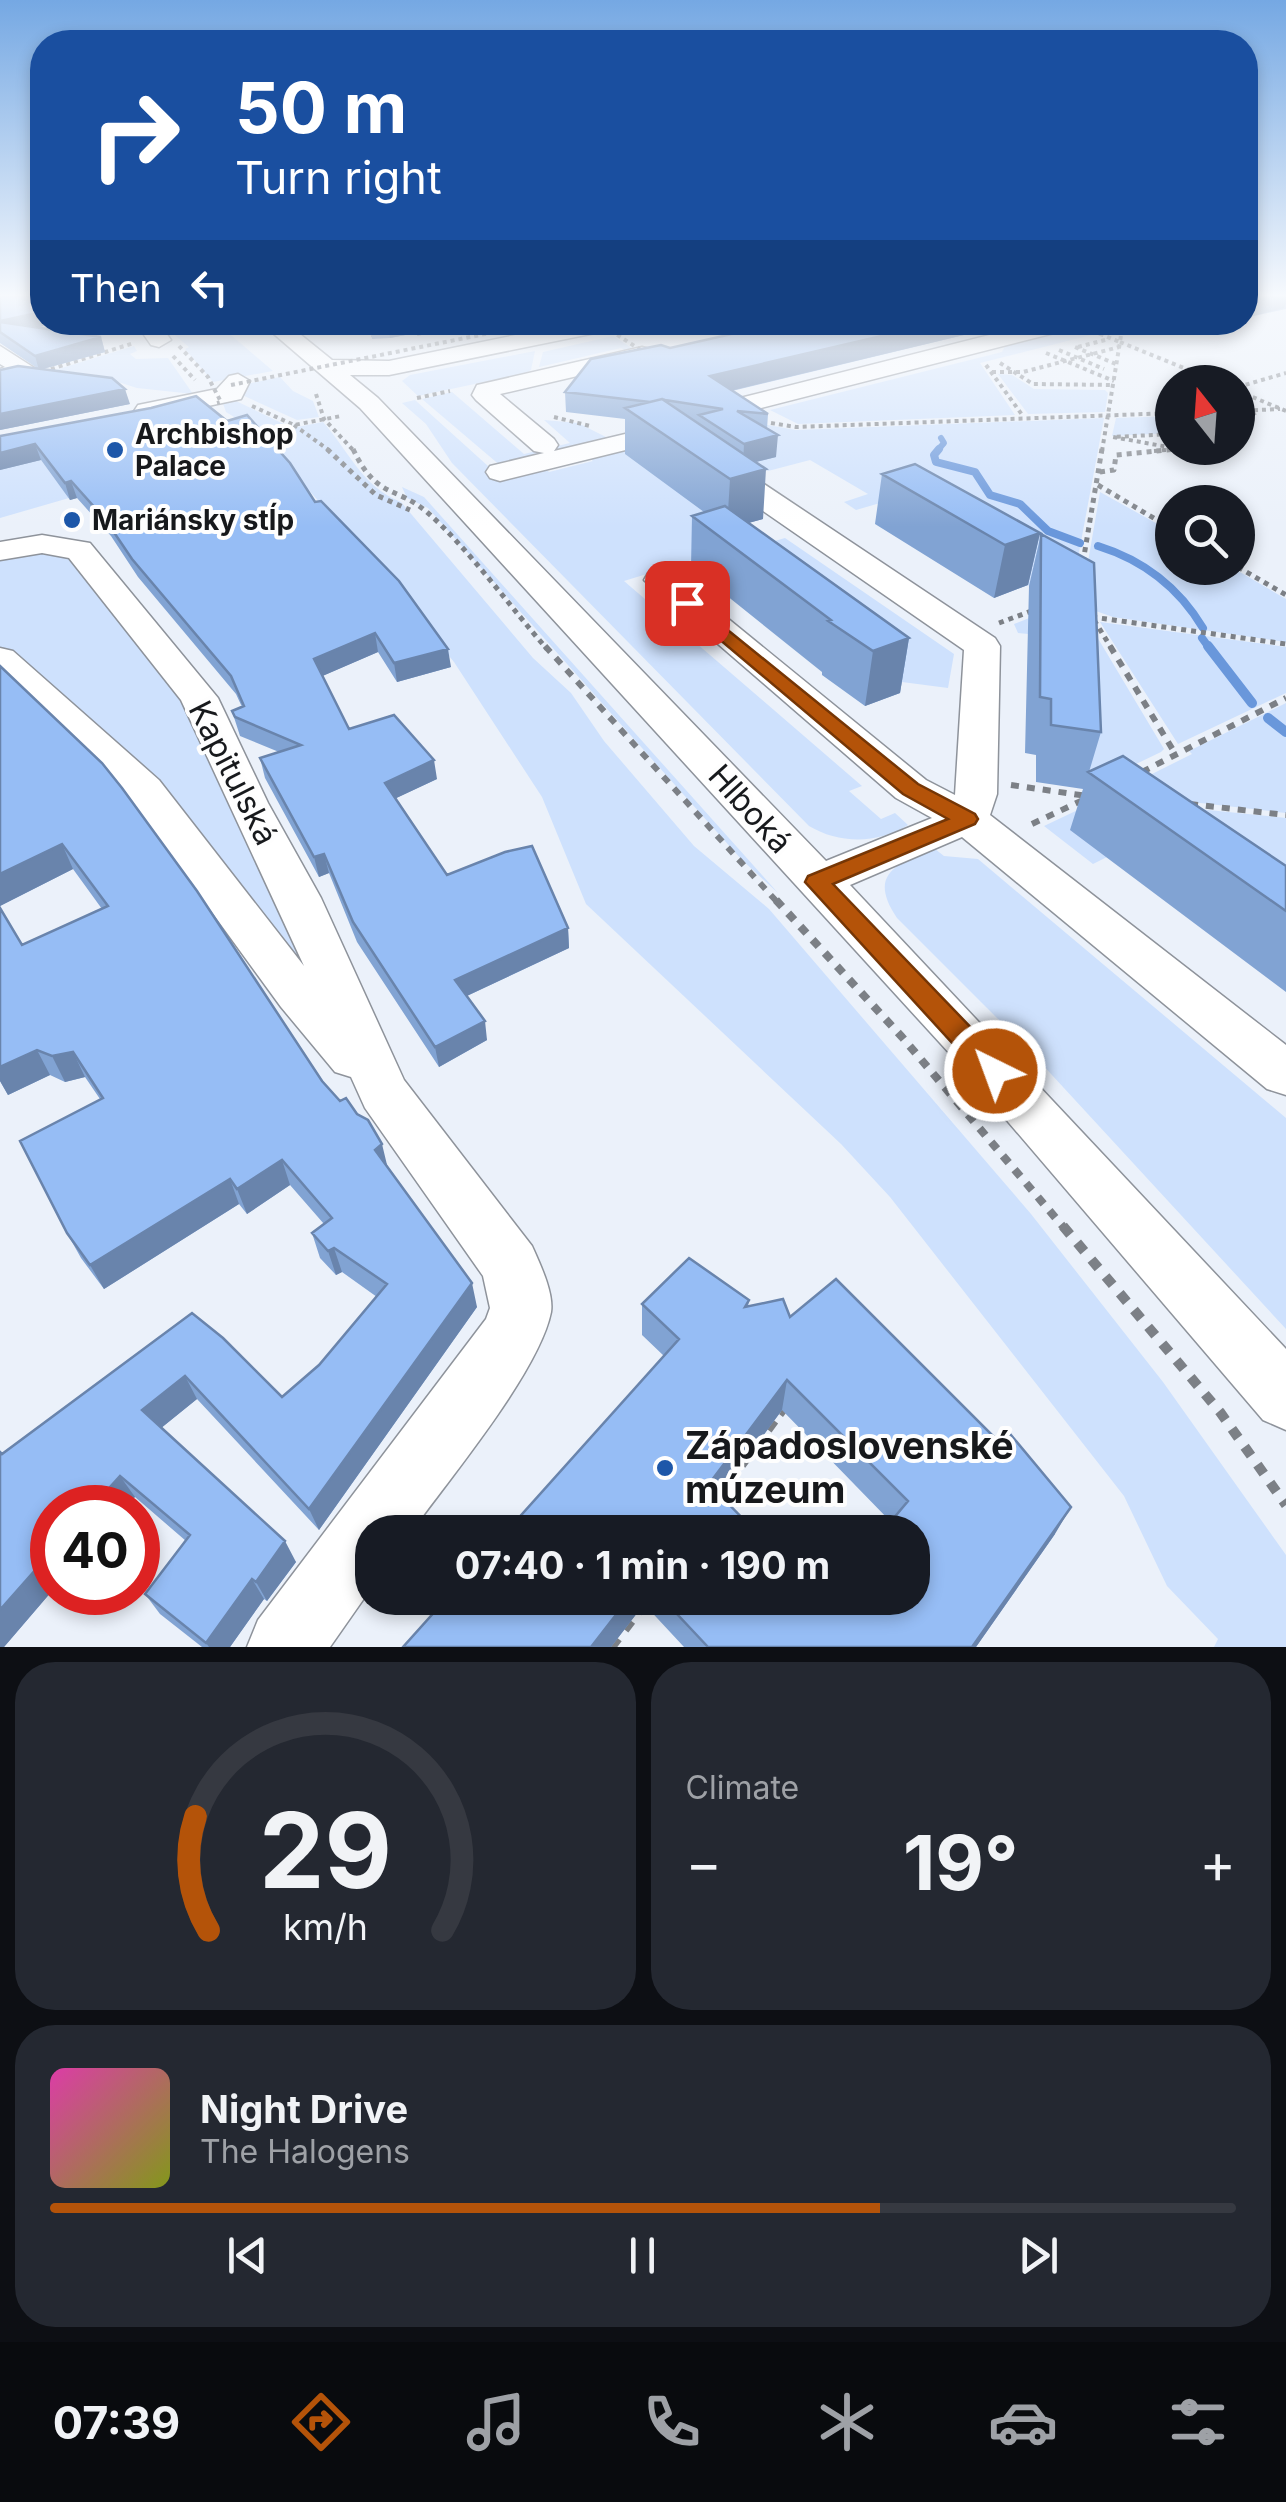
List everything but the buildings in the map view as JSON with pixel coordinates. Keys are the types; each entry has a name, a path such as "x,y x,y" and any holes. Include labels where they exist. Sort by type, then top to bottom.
{"street":[{"name":"Hlboká","path":"364,373 383,376 816,882 969,1041 1286,1397"},
{"path":"364,373 383,376 391,373"},
{"path":"544,446 485,395 486,390 575,373"},
{"path":"748,412 904,373"},
{"path":"126,415 223,393"},
{"path":"500,472 668,432 982,646 976,794 967,819 816,882"},
{"name":"Kapitulská","path":"0,552 42,544 79,550 199,698 246,804 298,898 384,1093"},
{"path":"660,580 910,789 967,819 1286,1074"},
{"name":"Kapitulská","path":"0,659 144,789 298,994 384,1093 512,1266 521,1308 512,1337 285,1647"}],"path":[{"path":"55,373 61,375"},
{"path":"187,373 196,382 294,425 334,454 376,495 410,510"},
{"path":"202,373 221,402 223,393"},
{"path":"223,393 316,373"},
{"path":"992,373 1024,417"},
{"path":"1017,373 1033,384 1113,383"},
{"path":"1093,373 1113,383"},
{"path":"1080,576 1110,437 1115,373"},
{"path":"1255,384 1286,374"},
{"path":"417,398 450,391"},
{"path":"1255,396 1285,409"},
{"path":"318,401 324,419 351,444 362,468 383,490 426,511 618,729 902,1036 1220,1412 1286,1505"},
{"path":"519,424 552,416 557,407"},
{"path":"1255,410 1285,409"},
{"path":"1255,413 1261,410"},
{"path":"748,412 796,427 1155,413"},
{"path":"294,425 341,416"},
{"path":"1110,437 1155,435"},
{"path":"1100,472 1114,470 1116,455 1178,449 1110,437"},
{"path":"1098,486 1155,519"},
{"path":"1255,577 1286,595"},
{"path":"995,624 1048,605"},
{"path":"1176,755 1090,614 1286,644"},
{"path":"1125,780 1286,698"},
{"path":"1010,785 1092,796 1032,824"},
{"path":"1176,802 1286,815"},
{"path":"706,1512 782,1410 795,1423"},
{"path":"611,1647 644,1604 657,1618"}],"shaded area":[{"path":"77,373 178,373 193,394 137,388"},
{"path":"205,373 263,373 213,382"},
{"path":"526,373 418,396 402,381 410,375"},
{"path":"919,373 987,373 1015,415 798,424 770,410"},
{"path":"998,374 1012,375 1034,389 1105,390 1105,412 1028,414"},
{"path":"280,377 293,391 313,401 319,417 297,420 242,395 242,385"},
{"path":"452,392 524,454 570,443 544,420 578,423 608,438 502,467 422,399"},
{"path":"221,398 234,400 292,428 323,422 366,478 401,502 533,658 571,693 604,741 694,846 769,909 1031,1214 1163,1382 1286,1555 1286,1647 1214,1647 1218,1639 1167,1586 1124,1496 890,1197 841,1144 586,904 542,797 454,662 255,430 226,412"},
{"path":"415,400 499,476 542,466 549,472 593,461 587,456 647,441 747,543 624,581 862,786 849,791 881,819 895,813 908,825 884,836 858,839 833,836 809,826 452,463 426,424 402,403"},
{"path":"1155,417 1155,434 1112,436 1116,418"},
{"path":"1104,418 1072,590 1051,599 887,501 856,510 844,502 868,494 810,460 768,471 755,462 774,457 734,419 796,430"},
{"path":"41,460 69,498 0,518 0,470"},
{"path":"402,487 424,497 778,893 741,859 428,508 407,498"},
{"path":"1100,492 1155,523 1155,585 1255,585 1255,581 1286,599 1286,642 1113,617 1090,609 1082,597"},
{"path":"785,538 954,654 948,688 902,682 733,553"},
{"path":"65,545 200,702 384,1093 0,657 0,551"},
{"path":"1037,615 1084,615 1164,749 1161,752 1084,789 1039,635 1018,633 1014,624"},
{"path":"1100,622 1286,647 1286,693 1178,744"},
{"path":"1286,703 1286,813 1114,793 1192,754 1189,751"},
{"path":"1101,799 1286,818 1286,944 1107,857 1093,864 1044,826"},
{"path":"935,849 944,856 978,859 1286,1118 1286,1329 1028,1049 897,918 888,903 886,881 898,865"}],"waterway":[{"path":"937,451 944,443 941,438"},
{"path":"939,449 934,455 936,462 975,472 990,495 1020,504 1048,531 1080,543"},
{"path":"1098,546 1130,559 1158,577 1183,600 1203,628"},
{"path":"1202,638 1210,649"},
{"path":"1208,646 1252,703"},
{"path":"1268,718 1286,732"}],"place":[{"name":"Archbishop Palace","path":"115,450"},
{"name":"Mariánsky stĺp","path":"72,520"},
{"name":"Západoslovenské múzeum","path":"665,1468"}],"route":[{"path":"687,603 910,789 967,819 816,882 995,1071"}]}
